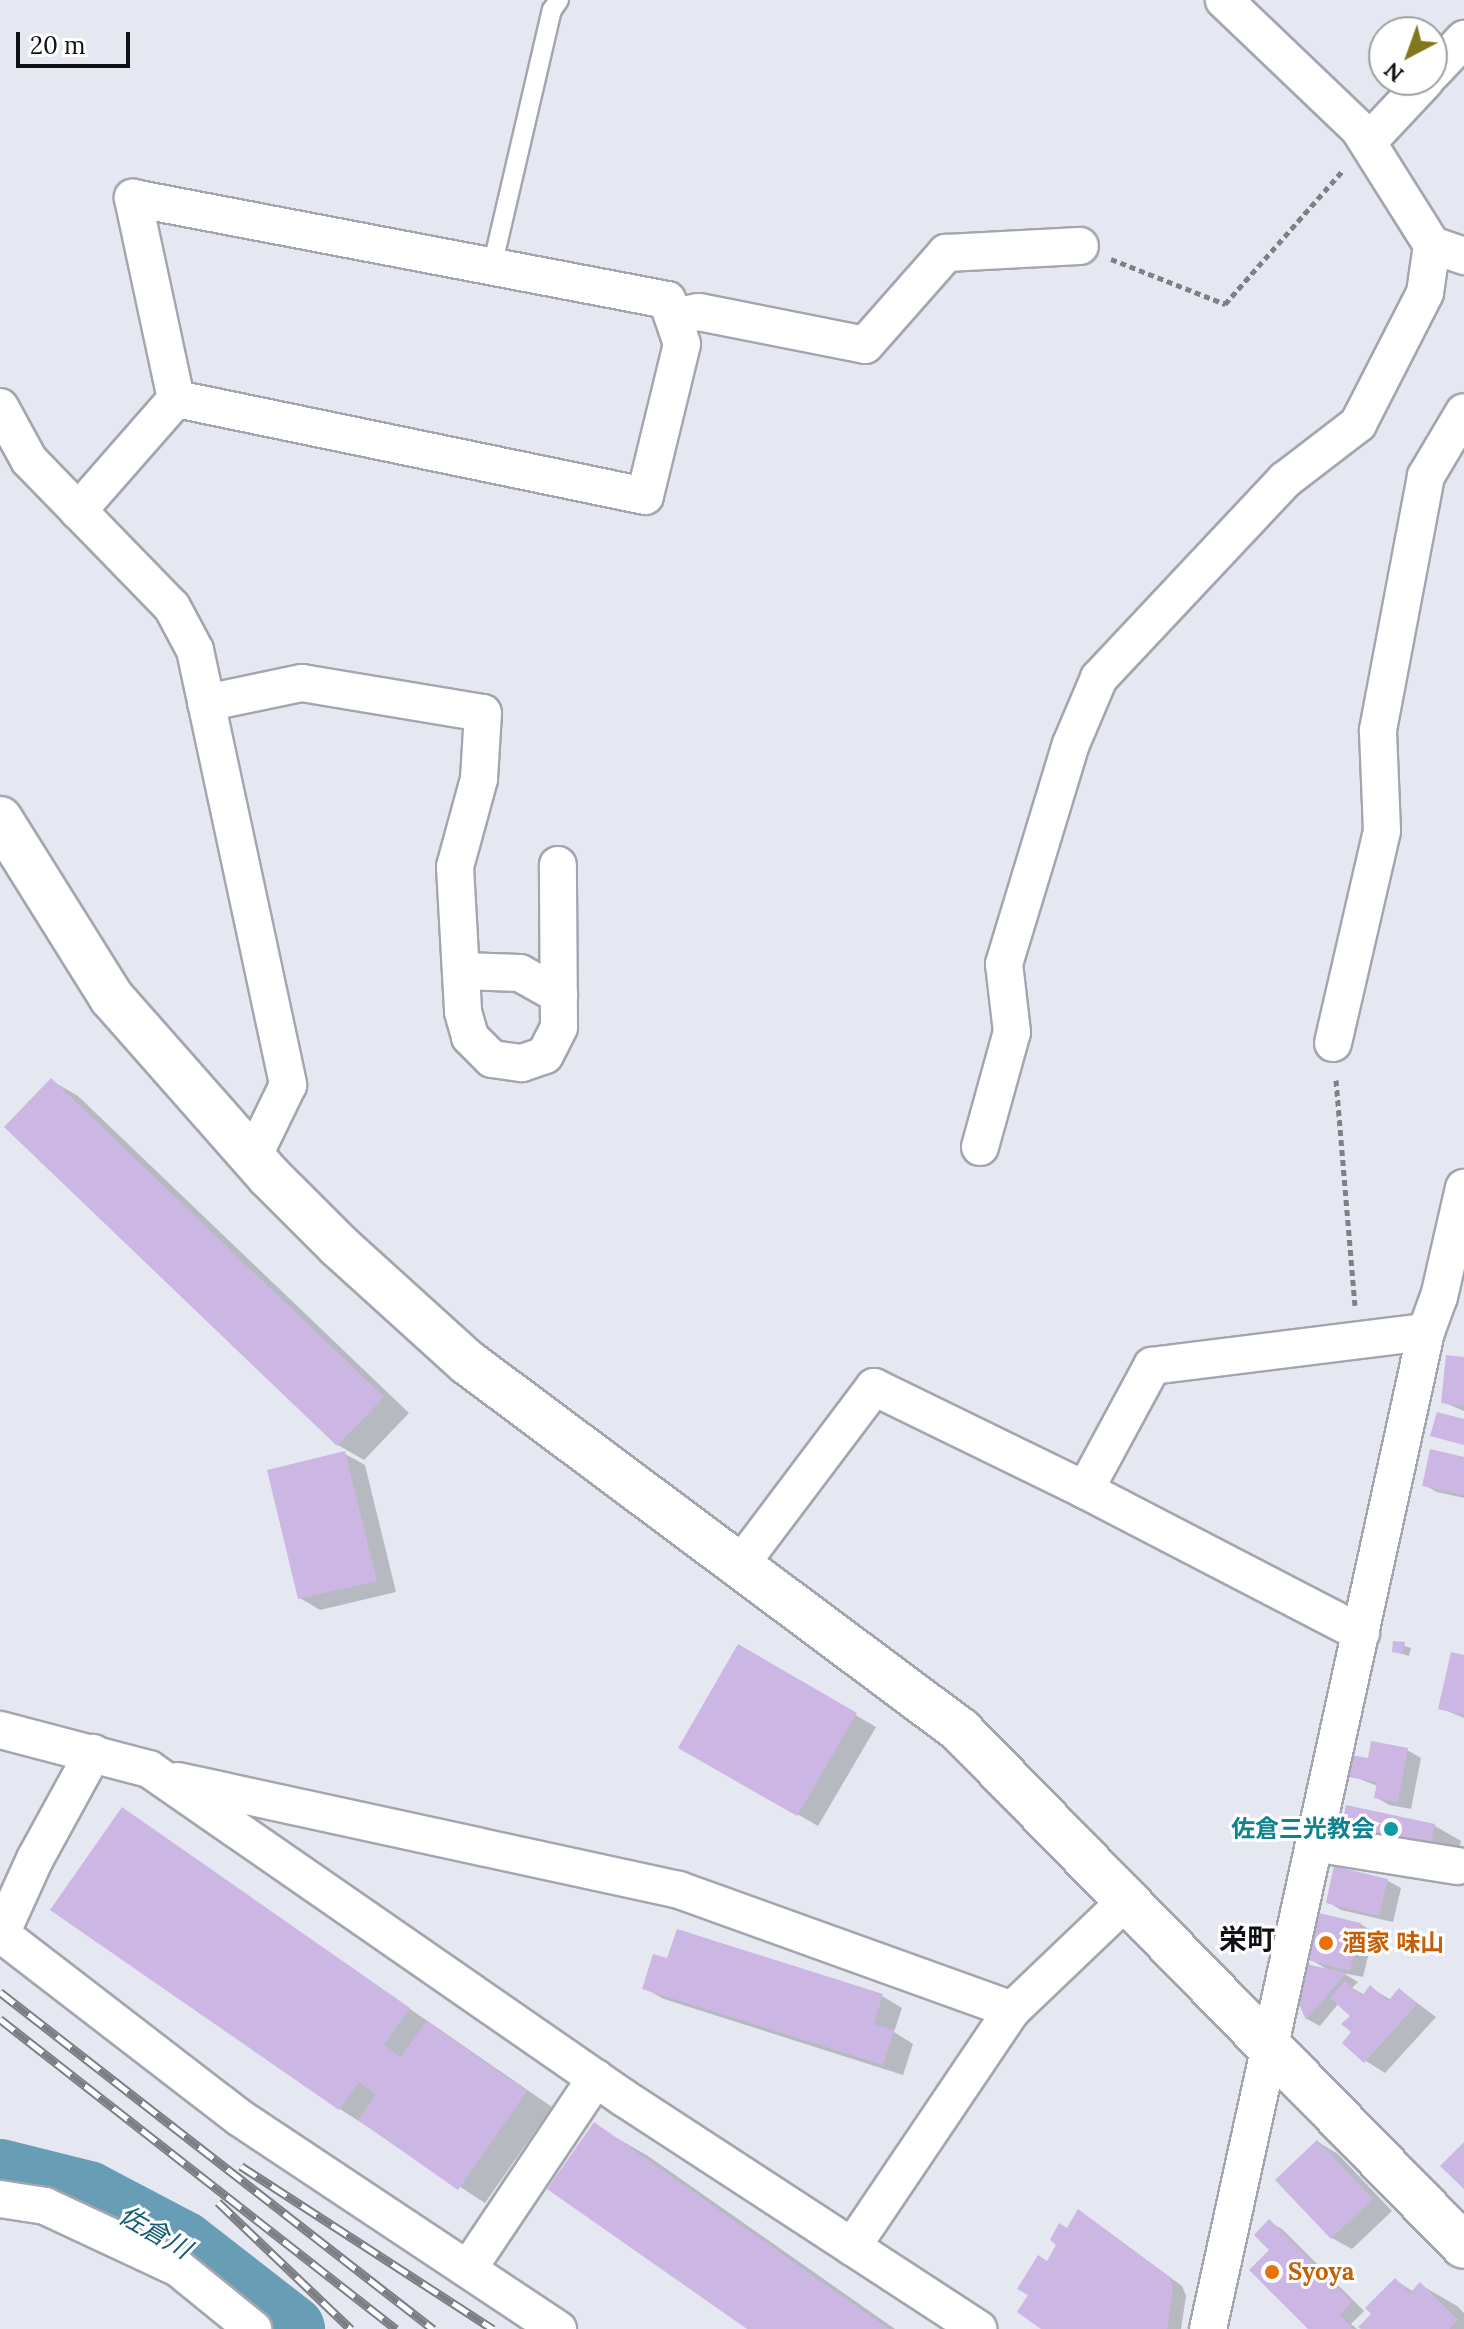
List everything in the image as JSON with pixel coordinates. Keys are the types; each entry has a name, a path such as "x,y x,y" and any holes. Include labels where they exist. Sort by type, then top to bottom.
{"street":[{"path":"980,1147 1012,1032 1004,964 1071,744 1099,678 1285,480 1358,424 1448,250 1359,129 1224,0"},
{"path":"1448,56 1464,39"},
{"path":"1368,142 1411,96"},
{"path":"133,198 667,300 682,344 645,496 176,399 133,198"},
{"path":"673,317 699,312 865,345 946,253 1080,246"},
{"path":"78,511 176,399"},
{"path":"0,407 29,460 172,607 195,650 288,1085 253,1157"},
{"path":"1333,1043 1382,831 1378,730 1426,476 1464,412"},
{"path":"206,703 302,683 483,713 479,779 455,867 463,1012 470,1037 492,1059 522,1063 545,1055 559,1027 558,865"},
{"path":"0,819 112,998 253,1157 339,1246 467,1362 960,1730 1464,2246"},
{"path":"462,971 520,973 559,995"},
{"path":"1208,2329 1426,1332 1452,1301 1464,1188"},
{"path":"1085,1490 1152,1366 1426,1332"},
{"path":"740,1565 874,1387 1085,1490 1361,1633"},
{"path":"0,1730 149,1769 596,2078 852,2247 963,2325"},
{"path":"93,1753 35,1859 0,1935 240,2118 558,2329"},
{"path":"161,1777 679,1890 1012,2010"},
{"path":"1314,1843 1462,1864"},
{"path":"852,2247 1012,2010 1127,1900"},
{"path":"468,2269 596,2078"},
{"path":"0,2199 45,2206 178,2268 253,2329"}],"lane":[{"path":"492,267 552,10 559,0"}],"path":[{"path":"1080,246 1225,304 1368,142"},
{"path":"1333,1043 1358,1340"}],"building":[{"path":"51,1078 384,1397 337,1446 4,1127"},
{"path":"1446,1355 1464,1357 1464,1406 1441,1403"},
{"path":"1437,1412 1464,1419 1464,1445 1430,1436"},
{"path":"1430,1449 1464,1457 1464,1495 1422,1486"},
{"path":"345,1451 377,1581 298,1599 267,1470"},
{"path":"1393,1641 1405,1642 1403,1654 1392,1652"},
{"path":"738,1644 857,1713 797,1816 678,1748"},
{"path":"1451,1652 1464,1655 1464,1715 1438,1709"},
{"path":"1371,1741 1408,1748 1398,1803 1374,1798 1377,1782 1348,1777 1352,1755 1368,1758"},
{"name":"佐倉三光教会","path":"1346,1805 1435,1824 1430,1848 1351,1834 1342,1823"},
{"path":"122,1807 410,2008 384,2045 401,2057 426,2021 527,2091 458,2190 358,2120 376,2094 359,2082 339,2110 50,1910"},
{"path":"1334,1866 1388,1879 1379,1916 1326,1903"},
{"path":"1319,1913 1361,1923 1350,1971 1308,1960"},
{"path":"677,1929 883,1994 874,2024 894,2030 883,2065 642,1989 653,1954 667,1958"},
{"path":"1306,1964 1346,1973 1306,2020 1296,1997"},
{"path":"1345,1981 1362,1996 1370,1985 1388,2001 1399,1988 1417,2004 1364,2063 1342,2043 1351,2032 1341,2024 1350,2016 1330,1998"},
{"path":"594,2122 889,2329 747,2329 547,2189"},
{"path":"1317,2140 1373,2199 1331,2239 1275,2180"},
{"path":"1464,2142 1464,2189 1440,2166"},
{"path":"1078,2209 1169,2277 1173,2288 1167,2329 1041,2329 1017,2312 1028,2295 1017,2289 1038,2255 1047,2261 1056,2245 1050,2240 1059,2223 1067,2228"},
{"path":"1269,2219 1352,2302 1340,2315 1353,2329 1308,2329 1249,2270 1269,2250 1254,2235"},
{"path":"1395,2278 1410,2293 1420,2282 1458,2320 1449,2329 1358,2327 1371,2314 1365,2308"}],"waterway":[{"name":"佐倉川","path":"0,2173 88,2195 183,2245 291,2329"}],"railway":[{"path":"0,1992 433,2329"},
{"path":"0,2019 396,2329"},
{"path":"241,2166 493,2329"},
{"path":"218,2202 351,2329"}],"place":[{"name":"佐倉三光教会","path":"1391,1829"},
{"name":"酒家 味山","path":"1326,1943"},
{"name":"Syoya","path":"1272,2272"}],"district":[{"name":"栄町","path":"1247,1939"}]}
